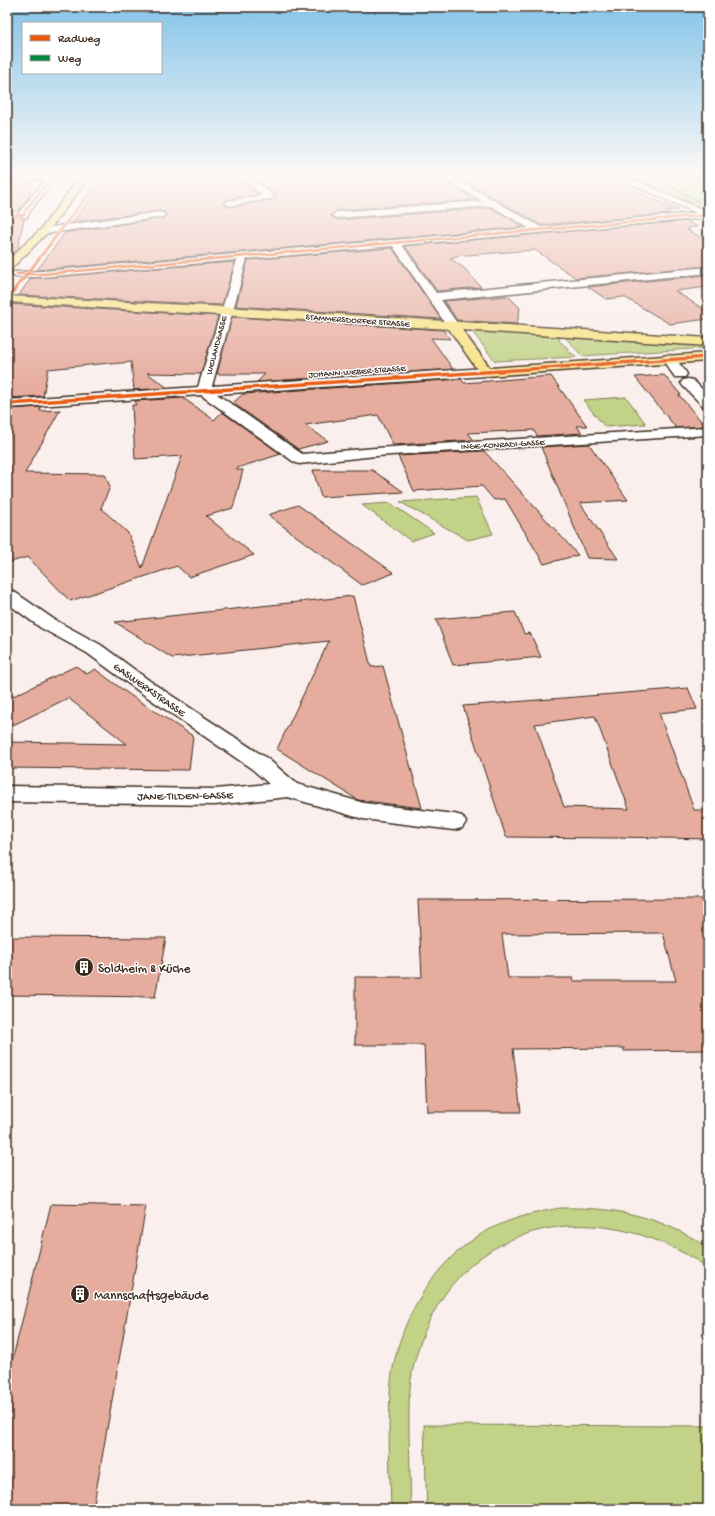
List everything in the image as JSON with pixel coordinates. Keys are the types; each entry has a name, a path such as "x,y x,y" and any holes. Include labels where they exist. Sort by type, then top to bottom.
{"main road":[{"path":"7,267 31,245"},
{"path":"7,288 26,263 33,245"},
{"name":"STAMMERSDORFER STRASSE","path":"7,299 226,311 708,342"},
{"path":"453,326 486,372"},
{"name":"JOHANN-WEBER-STRASSE","path":"486,372 708,357"}],"street":[{"path":"17,274 43,274 365,245"},
{"path":"397,245 453,326"},
{"name":"WEILANDGASSE","path":"204,391 243,256"},
{"path":"433,297 708,270"},
{"path":"668,359 684,379 708,403"},
{"name":"JOHANN-WEBER-STRASSE","path":"7,404 486,372"},
{"name":"INGE-KONRADI-GASSE","path":"204,391 299,459 376,452 708,431"},
{"name":"GASWERKSTRASSE","path":"7,595 48,624 94,649 147,688 260,764 289,789"},
{"name":"JANE-TILDEN-GASSE","path":"7,794 215,797 289,789 363,811 454,822"}],"green space":[{"path":"472,332 556,335 560,339 558,340 570,350 567,351 576,357 495,361"},
{"path":"564,336 708,345 708,348 582,356"},
{"path":"626,397 646,424 605,427 583,400"},
{"path":"476,497 493,534 468,540 400,502"},
{"path":"390,503 434,533 411,541 362,505"},
{"path":"560,1208 601,1209 655,1221 690,1236 708,1247 708,1268 664,1244 619,1229 574,1226 531,1232 492,1250 459,1277 432,1315 414,1364 409,1400 411,1509 391,1509 389,1423 393,1368 399,1343 409,1318 422,1294 438,1272 456,1253 476,1237 514,1219"},
{"path":"424,1425 708,1426 708,1509 427,1509"}],"building":[{"path":"7,245 19,245 18,249 7,257"},
{"path":"56,245 323,245 37,270"},
{"path":"708,245 708,266 576,278 535,250 454,256 455,257 450,258 465,269 481,287 437,291 405,246"},
{"path":"392,248 441,319 236,306 248,260"},
{"path":"235,262 222,305 19,295 31,278"},
{"path":"708,275 708,287 675,291 708,312 708,319 670,324 624,297 606,299 588,287"},
{"path":"508,296 520,308 517,324 457,320 444,301"},
{"path":"7,304 218,316 201,374 147,373 168,388 134,390 131,362 110,363 48,369 43,396 7,398"},
{"path":"232,317 443,330 450,339 431,338 453,369 257,382 265,374 217,374"},
{"path":"664,375 705,426 676,428 635,377"},
{"path":"551,376 587,426 577,426 582,433 537,436 534,430 468,433 474,440 393,445 378,415 305,425 328,441 298,449 233,403 243,394 461,379 464,383"},
{"path":"183,398 214,420 222,412 281,454 237,468 237,470 243,470 233,508 206,516 254,555 189,577 177,566 70,601 28,557 7,563 7,409 41,407 40,411 60,410 25,473 105,474 110,487 101,508 128,533 142,568 182,456 135,459 132,405 136,405 135,401"},
{"path":"589,444 628,500 580,503 618,559 587,558 541,447"},
{"path":"484,451 578,555 544,564 505,499 494,500 482,486 414,491 398,456"},
{"path":"313,470 372,470 404,492 321,497"},
{"path":"298,505 394,573 362,585 268,515"},
{"path":"353,596 371,667 383,666 422,808 358,800 277,749 329,641 172,658 115,622"},
{"path":"515,612 524,634 530,633 541,657 453,665 436,619"},
{"path":"76,666 87,674 95,669 130,695 193,736 189,770 7,768 7,742 127,744 68,698 7,728 7,699"},
{"path":"688,688 697,709 659,713 694,810 708,810 708,839 506,837 463,706","holes":["595,716 629,809 564,807 535,724"]},
{"path":"708,899 708,1050 624,1051 624,1048 513,1049 521,1112 427,1112 424,1045 355,1045 355,977 422,977 418,900","holes":["663,933 676,981 574,981 573,978 508,978 502,934"]},
{"name":"Soldheim & Küche","path":"7,937 166,938 155,997 7,995"},
{"name":"Mannschaftsgebäude","path":"51,1204 146,1206 93,1509 7,1509 7,1382"}],"cycle path":[{"path":"7,300 50,245"},
{"path":"17,274 43,274 372,245"},
{"path":"7,404 708,357"}],"place":[{"name":"Soldheim & Küche","path":"84,967"},
{"name":"Mannschaftsgebäude","path":"80,1294"}]}
